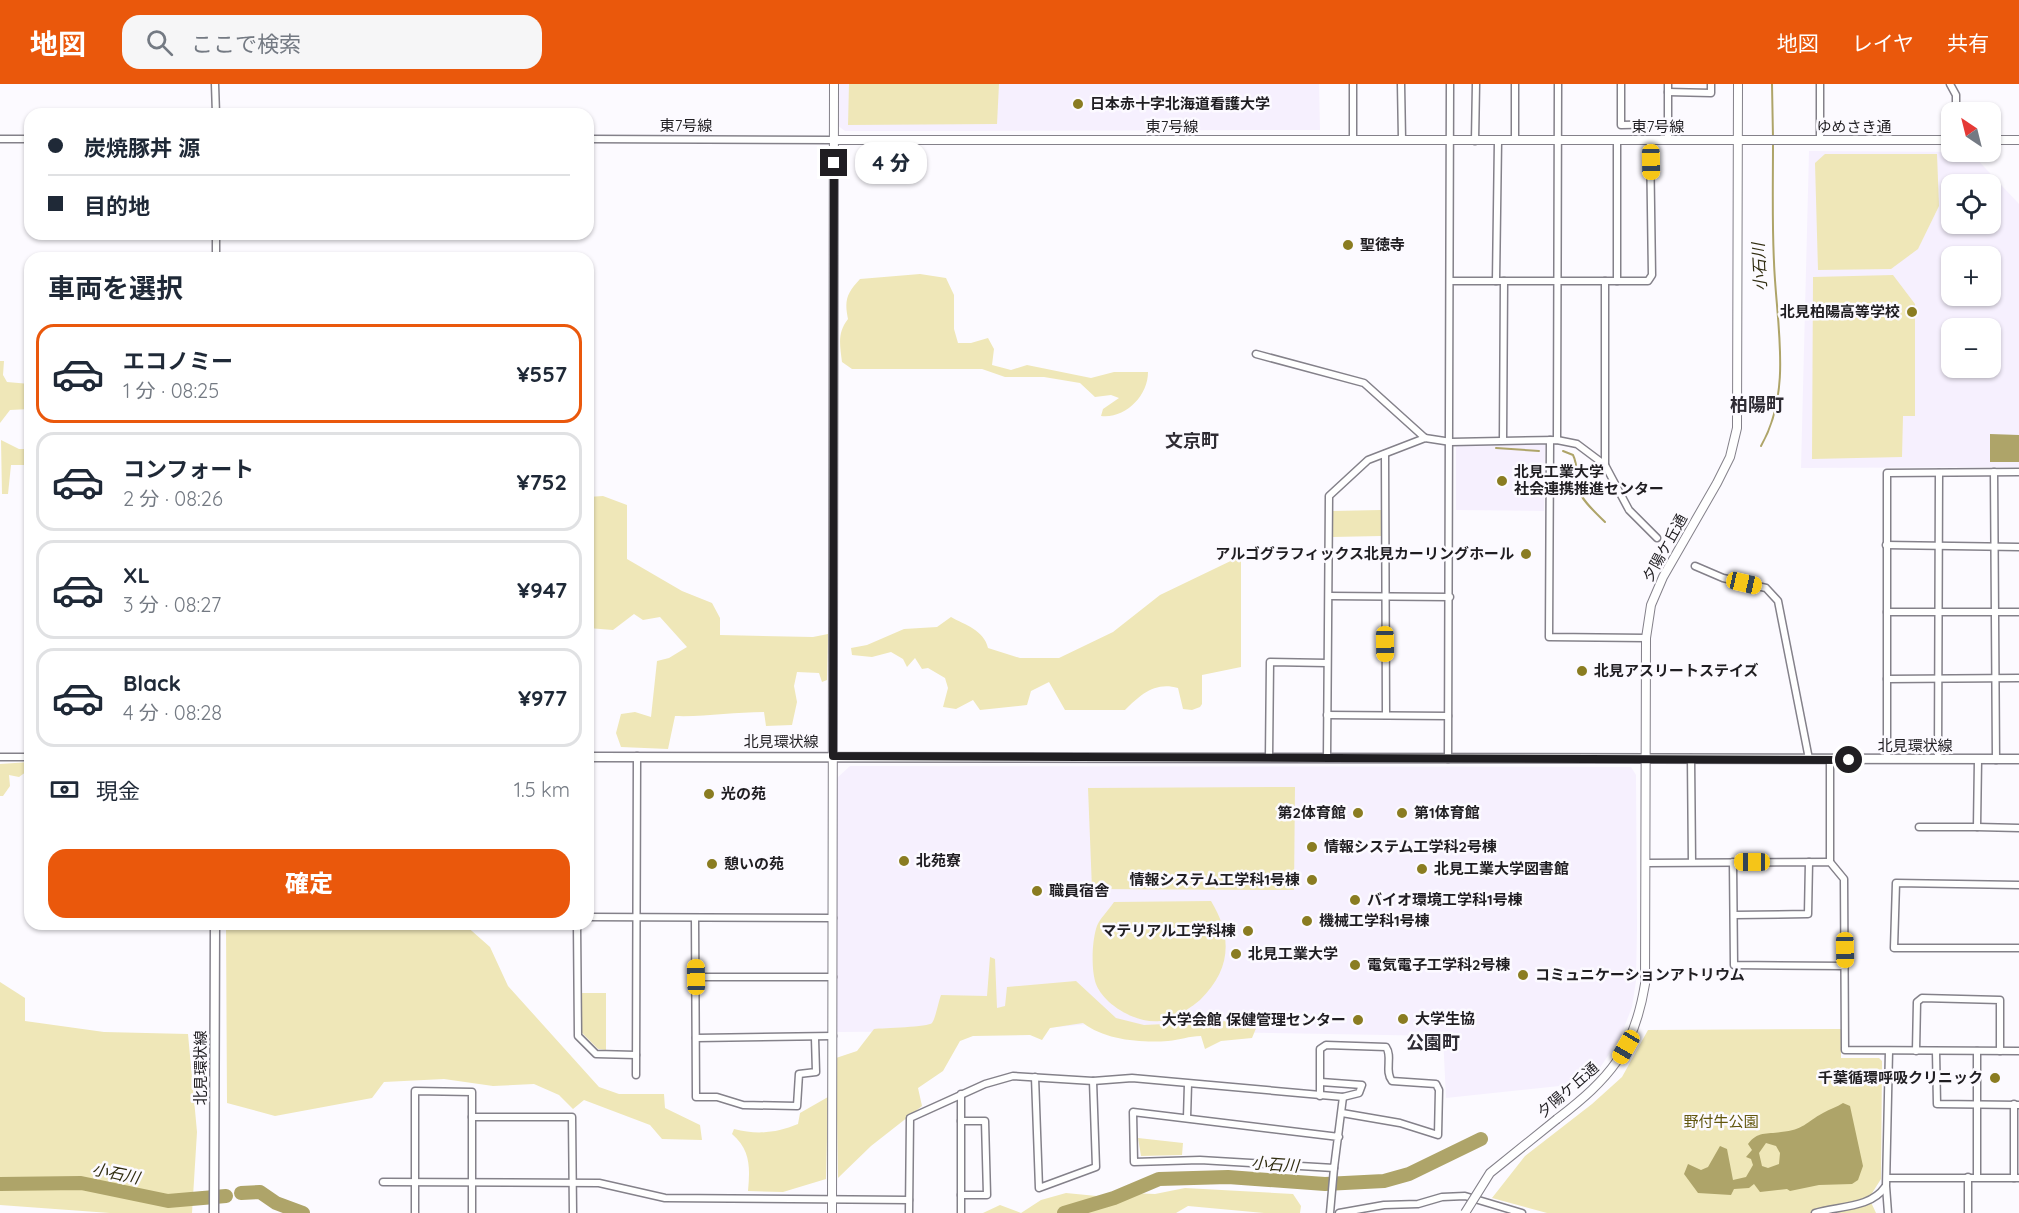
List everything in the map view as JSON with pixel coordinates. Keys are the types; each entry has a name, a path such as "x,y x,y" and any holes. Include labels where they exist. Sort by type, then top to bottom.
{"main road":[{"name":"北見環状線","path":"594,757 2019,759"},
{"name":"北見環状線","path":"214,1213 215,930"}],"street":[{"path":"215,84 216,108"},
{"path":"832,1213 834,84"},
{"path":"1353,84 1353,139"},
{"path":"1401,84 1402,139"},
{"path":"1448,759 1450,84"},
{"path":"1475,141 1476,84"},
{"path":"1515,84 1515,140"},
{"path":"1558,84 1558,281 1550,638 1646,638"},
{"path":"1621,84 1621,125 1667,124"},
{"path":"1668,140 1668,88 1711,93 1711,84"},
{"name":"夕陽ケ丘通","path":"1465,1213 1490,1173 1605,1077 1634,1033 1645,984 1646,638 1651,605 1663,576 1730,457 1737,428 1738,84"},
{"path":"1820,84 1820,140"},
{"path":"1950,84 1956,95 1956,102"},
{"path":"0,139 24,139"},
{"name":"東7号線","path":"594,139 1757,141"},
{"path":"1617,140 1617,281"},
{"path":"1450,281 1648,280 1652,275 1650,140"},
{"name":"ゆめさき通","path":"1757,141 1941,140"},
{"path":"2001,140 2019,141"},
{"path":"1496,281 1498,141"},
{"path":"1503,440 1504,281"},
{"path":"1605,281 1605,465"},
{"path":"1256,354 1364,383 1425,438"},
{"path":"1327,758 1329,496 1368,460 1425,438 1450,442 1554,440 1577,444 1605,465 1629,510 1657,538"},
{"path":"1385,454 1386,715"},
{"path":"1994,472 1996,760"},
{"path":"1887,759 1887,473 2019,472"},
{"path":"1938,759 1939,473"},
{"path":"1886,546 2019,547"},
{"path":"1695,566 1723,578 1766,588 1778,601 1809,759"},
{"path":"1329,597 1450,597"},
{"path":"1887,612 2019,612"},
{"path":"1269,758 1270,662 1326,663"},
{"path":"1887,680 2019,678"},
{"path":"1327,715 1448,716"},
{"path":"636,1075 637,756"},
{"path":"0,757 24,757"},
{"path":"1691,758 1692,862"},
{"path":"1977,827 1978,759"},
{"path":"1830,760 1830,862 1844,879 1845,1050 2019,1051"},
{"path":"1919,827 2019,828"},
{"path":"1733,862 1734,965 1845,966"},
{"path":"1734,915 1808,914 1809,862"},
{"path":"1646,863 1830,862"},
{"path":"2019,885 1896,883 1894,948 2019,948"},
{"path":"594,917 833,918"},
{"path":"696,918 696,1097 717,1096 743,1105 797,1106 799,1074 816,1072 815,1038"},
{"path":"577,930 578,1036 596,1053 636,1055"},
{"path":"696,977 833,977"},
{"path":"1916,1051 1917,1002 1922,998 2000,1000 2000,1051"},
{"path":"696,1038 833,1036"},
{"path":"1320,1095 1320,1049 1326,1045 1386,1047 1389,1051 1389,1077 1392,1081 1436,1084 1439,1090 1438,1135 1400,1123 1342,1113"},
{"path":"1888,1051 1886,1186 1888,1213"},
{"path":"1887,1178 2016,1178 2017,1104 1937,1104 1936,1051"},
{"path":"1977,1051 1977,1177"},
{"path":"909,1213 910,1118 961,1094 1013,1076 1093,1081 1132,1078 1188,1089 1344,1097 1359,1092 1362,1085 1321,1082"},
{"path":"1035,1077 1039,1188 1096,1167 1093,1081"},
{"path":"1187,1118 1188,1089"},
{"path":"415,1213 415,1091 472,1092 472,1213"},
{"path":"961,1094 961,1213"},
{"path":"1330,1213 1344,1097"},
{"path":"1334,1168 1200,1160 1134,1162 1133,1112 1339,1137"},
{"path":"472,1118 572,1117 573,1213"},
{"path":"961,1121 985,1121 987,1195 961,1196"},
{"path":"1968,1177 1968,1213"},
{"path":"382,1182 572,1182 599,1183 665,1198 909,1200"},
{"path":"1815,1213 1870,1202 1879,1196 1886,1186"},
{"path":"1339,1213 1384,1205 1418,1204 1442,1197 1465,1196 1522,1213"}],"shaded area":[{"name":"日本赤十字北海道看護大学","path":"837,84 1319,84 1320,130 845,131 837,125"},
{"name":"北見柏陽高等学校","path":"1809,151 1941,152 1941,162 1979,162 1991,174 1941,174 1941,234 2001,234 2001,185 2019,204 2019,467 1801,468"},
{"path":"1990,434 2019,435 2019,462 1990,462"},
{"path":"1545,444 1544,511 1456,510 1456,445"},
{"name":"北見工業大学","path":"850,766 1631,767 1636,775 1637,928 1636,981 1632,1007 1620,1038 1597,1072 1569,1085 1446,1098 1443,1036 1215,1032 1088,1024 1017,1031 835,1032 836,779"},
{"path":"1843,1103 1850,1106 1863,1166 1858,1180 1852,1184 1819,1185 1790,1191 1787,1189 1760,1192 1754,1184 1749,1188 1734,1189 1731,1195 1698,1193 1684,1174 1688,1164 1701,1170 1708,1167 1720,1146 1727,1149 1733,1180 1746,1177 1753,1165 1751,1159 1746,1157 1752,1150 1748,1144 1751,1140 1763,1134 1795,1129","holes":["1766,1143 1776,1146 1780,1153 1779,1164 1768,1168 1762,1166 1759,1153"]}],"green space":[{"path":"849,84 999,84 997,124 848,125"},
{"path":"1825,154 1937,154 1939,206 1918,249 1891,269 1818,270 1815,163"},
{"path":"920,274 946,278 954,295 954,329 958,343 971,343 988,338 994,349 992,365 1011,370 1027,365 1091,378 1114,372 1148,372 1144,389 1134,404 1126,410 1110,416 1101,416 1103,409 1119,398 1111,395 1095,397 1080,383 1044,377 1005,377 982,369 852,369 842,362 841,334 848,319 846,307 848,297 860,279"},
{"path":"1893,275 1915,304 1915,416 1903,416 1902,457 1812,459 1813,277"},
{"path":"0,361 4,361 3,375 7,382 24,383 24,409 10,410 0,423"},
{"path":"1,440 19,449 24,449 24,465 11,465 8,494 2,494"},
{"path":"603,496 627,505 627,559 682,591 712,603 720,618 720,635 813,637 828,634 827,680 822,682 819,673 797,672 794,686 797,702 792,725 766,726 764,712 675,716 668,749 621,747 616,733 621,714 635,712 651,717 657,661 669,658 687,647 660,617 643,620 634,614 613,630 594,628 594,497"},
{"path":"1381,510 1381,536 1332,537 1332,511"},
{"path":"1241,556 1241,667 1202,675 1202,704 1192,710 1183,709 1178,688 1162,686 1148,691 1125,710 1065,710 1049,682 1031,691 1027,705 980,710 973,700 956,709 943,707 948,688 945,678 928,668 922,669 915,658 907,667 903,659 891,652 872,657 852,655 851,648 867,645 904,629 937,627 951,617 978,632 988,648 1020,658 1059,658 1113,632 1160,595"},
{"path":"24,762 24,773 19,777 9,775 10,786 3,796 0,796 0,764"},
{"path":"1295,787 1294,890 1092,889 1088,788"},
{"path":"1211,901 1223,927 1225,953 1218,977 1200,1000 1176,1016 1166,1020 1151,1021 1132,1016 1106,999 1094,978 1093,949 1097,926 1114,902"},
{"path":"226,930 471,930 490,947 508,986 599,1087 619,1094 664,1094 665,1108 700,1125 702,1140 662,1139 650,1125 584,1100 573,1109 559,1095 534,1084 493,1086 444,1079 384,1082 372,1098 275,1116 227,1103"},
{"path":"990,957 995,959 997,1008 1005,1006 1007,987 1076,981 1116,1018 1144,1025 1227,1021 1257,1026 1252,1038 1221,1041 1205,1049 1201,1036 1168,1041 1135,1041 1112,1037 1083,1023 1050,1028 1042,1040 1030,1035 973,1036 960,1041 943,1071 918,1088 922,1106 871,1146 838,1178 836,1058 857,1051 874,1029 932,1023 941,995 987,996"},
{"path":"0,982 25,998 25,1021 104,1032 188,1034 197,1132 192,1213 110,1213 0,1205"},
{"path":"582,993 606,993 606,1050 598,1049 582,1033"},
{"name":"野付牛公園","path":"1841,1029 1841,1058 1879,1058 1882,1061 1881,1179 1869,1198 1876,1213 1547,1213 1492,1198 1525,1156 1592,1104 1622,1077 1648,1030"},
{"path":"828,1097 826,1179 783,1192 748,1191 748,1160 743,1147 732,1134 734,1129 759,1132 790,1127 798,1124 800,1113"},
{"path":"1138,1138 1183,1143 1182,1155 1141,1156"},
{"path":"1185,1188 1293,1194 1301,1206 1300,1213 1264,1213 1188,1206 1176,1213 1021,1213 1041,1200 1066,1193 1107,1197 1131,1193 1155,1194"},
{"path":"1000,1205 1021,1213 983,1213"}],"waterway":[{"name":"小石川","path":"1772,84 1773,138"},
{"name":"小石川","path":"1761,446 1771,425 1780,379 1773,247 1773,143"},
{"path":"1496,448 1539,451"},
{"path":"1563,451 1573,455 1575,459 1579,492 1605,522"},
{"name":"小石川","path":"1064,1213 1114,1198 1159,1179 1228,1177 1325,1184 1384,1181 1409,1174 1481,1139"},
{"name":"小石川","path":"0,1184 81,1183 168,1201 226,1196"},
{"name":"小石川","path":"241,1193 260,1192 276,1203 303,1213"}],"place":[{"name":"日本赤十字北海道看護大学","path":"1078,104"},
{"name":"聖徳寺","path":"1348,245"},
{"name":"北見柏陽高等学校","path":"1912,312"},
{"name":"北見工業大学 社会連携推進センター","path":"1502,481"},
{"name":"アルゴグラフィックス北見カーリングホール","path":"1526,554"},
{"name":"北見アスリートステイズ","path":"1582,671"},
{"name":"光の苑","path":"709,794"},
{"name":"第2体育館","path":"1358,813"},
{"name":"第1体育館","path":"1402,813"},
{"name":"情報システム工学科2号棟","path":"1312,847"},
{"name":"北苑寮","path":"904,861"},
{"name":"憩いの苑","path":"712,864"},
{"name":"北見工業大学図書館","path":"1422,869"},
{"name":"情報システム工学科1号棟","path":"1312,880"},
{"name":"職員宿舎","path":"1037,891"},
{"name":"バイオ環境工学科1号棟","path":"1355,900"},
{"name":"機械工学科1号棟","path":"1307,921"},
{"name":"マテリアル工学科棟","path":"1248,931"},
{"name":"北見工業大学","path":"1236,954"},
{"name":"電気電子工学科2号棟","path":"1355,965"},
{"name":"コミュニケーションアトリウム","path":"1523,975"},
{"name":"大学生協","path":"1403,1019"},
{"name":"大学会館 保健管理センター","path":"1358,1020"},
{"name":"千葉循環呼吸クリニック","path":"1995,1078"}],"district":[{"name":"柏陽町","path":"1757,405"},
{"name":"文京町","path":"1192,441"},
{"name":"公園町","path":"1433,1043"}],"route":[{"path":"834,163 833,756 1849,760"}]}
